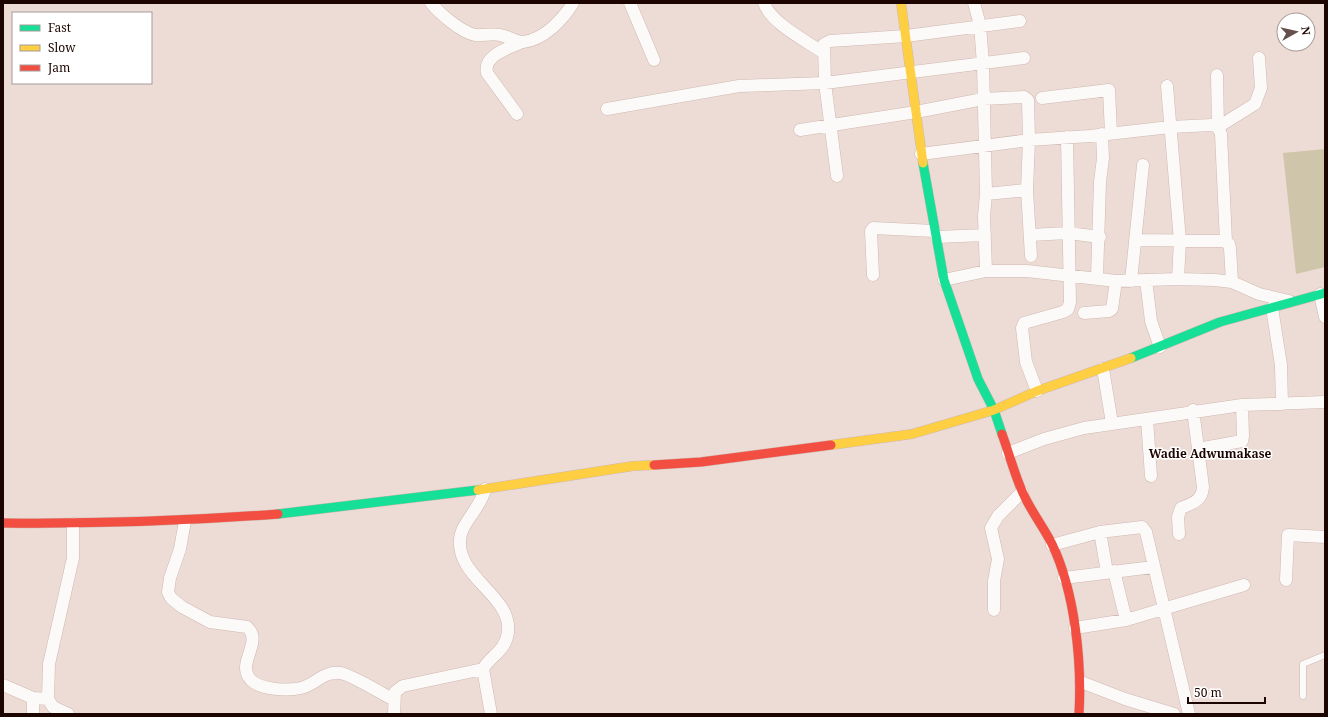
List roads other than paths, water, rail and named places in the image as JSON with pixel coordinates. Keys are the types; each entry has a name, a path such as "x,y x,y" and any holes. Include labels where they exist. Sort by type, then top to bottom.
{"street":[{"path":"431,3 443,16 469,33 476,35 501,35 522,42"},
{"path":"517,114 487,73 485,66 494,56 522,42 543,34 566,14 573,3"},
{"path":"630,3 654,60"},
{"path":"764,3 769,14 777,21 824,52"},
{"path":"901,3 912,72 921,154 944,280 978,379 994,410 1022,492 1052,545 1064,578 1075,628 1081,682 1079,714"},
{"path":"974,3 980,25 983,64 986,194 984,216 986,271"},
{"path":"837,176 825,83 824,44 826,42 906,36 980,25 1020,21"},
{"path":"607,109 739,86 825,83 1024,58"},
{"path":"1218,127 1255,104 1261,88 1259,58"},
{"path":"1217,75 1218,127 1221,134 1226,242 1230,248 1232,282"},
{"path":"1167,86 1180,241 1178,278"},
{"path":"1042,98 1109,90 1107,134 1100,182 1100,237 1097,277"},
{"path":"800,130 916,112 983,99 1024,97 1028,100 1029,140 1027,190 1031,256"},
{"path":"921,154 1029,140 1107,134 1170,126 1212,125 1218,127"},
{"path":"1037,391 1026,362 1022,328 1027,322 1063,312 1068,309 1070,302 1068,276 1067,137"},
{"path":"1131,281 1143,165"},
{"path":"986,194 1027,190"},
{"path":"874,275 870,231 873,228 935,234 985,235"},
{"path":"1030,235 1068,233 1100,237"},
{"path":"1135,240 1218,240 1226,242"},
{"path":"944,280 986,271 1027,271 1068,276 1097,277 1116,281 1178,278 1232,282 1259,294 1292,301"},
{"path":"1146,280 1151,321 1160,347"},
{"path":"1084,313 1109,311 1112,309 1116,281"},
{"path":"3,523 73,524 185,521 297,512 485,490 633,466 701,462 891,437 927,430 994,410 1037,391 1103,369 1220,322 1292,301 1322,293 1325,317"},
{"path":"1272,308 1281,365 1282,404"},
{"path":"1103,369 1112,423"},
{"path":"1008,453 1077,430 1112,423 1147,419 1193,410 1242,405 1325,402"},
{"path":"1198,449 1242,441 1242,405"},
{"path":"1179,534 1178,517 1181,508 1197,501 1202,495 1193,410"},
{"path":"1147,419 1151,476"},
{"path":"485,490 483,499 476,511 463,527 460,541 462,558 500,606 506,619 508,632 502,649 485,665 484,669 491,714"},
{"path":"994,610 994,581 998,559 991,528 998,516 1022,492"},
{"path":"185,521 180,549 170,578 168,592 171,598 182,607 210,622 247,627 250,630 253,637 253,645 245,668 252,681 262,686 285,689 301,688 329,673 340,673 394,700"},
{"path":"68,714 53,706 48,699 49,664 73,558 73,524"},
{"path":"1052,545 1100,532 1142,527 1146,532 1163,608 1183,682 1189,714"},
{"path":"1100,532 1110,572 1126,620"},
{"path":"1286,580 1288,535 1325,537"},
{"path":"1064,578 1153,567"},
{"path":"1075,628 1126,620 1244,585"},
{"path":"394,714 395,692 403,686 484,669"},
{"path":"1081,682 1125,700 1174,714"},
{"path":"3,685 33,698 48,699"},
{"path":"33,698 33,714"}],"lane":[{"path":"1303,696 1303,664 1325,655"}],"district":[{"name":"Wadie Adwumakase","path":"1210,453"}]}
